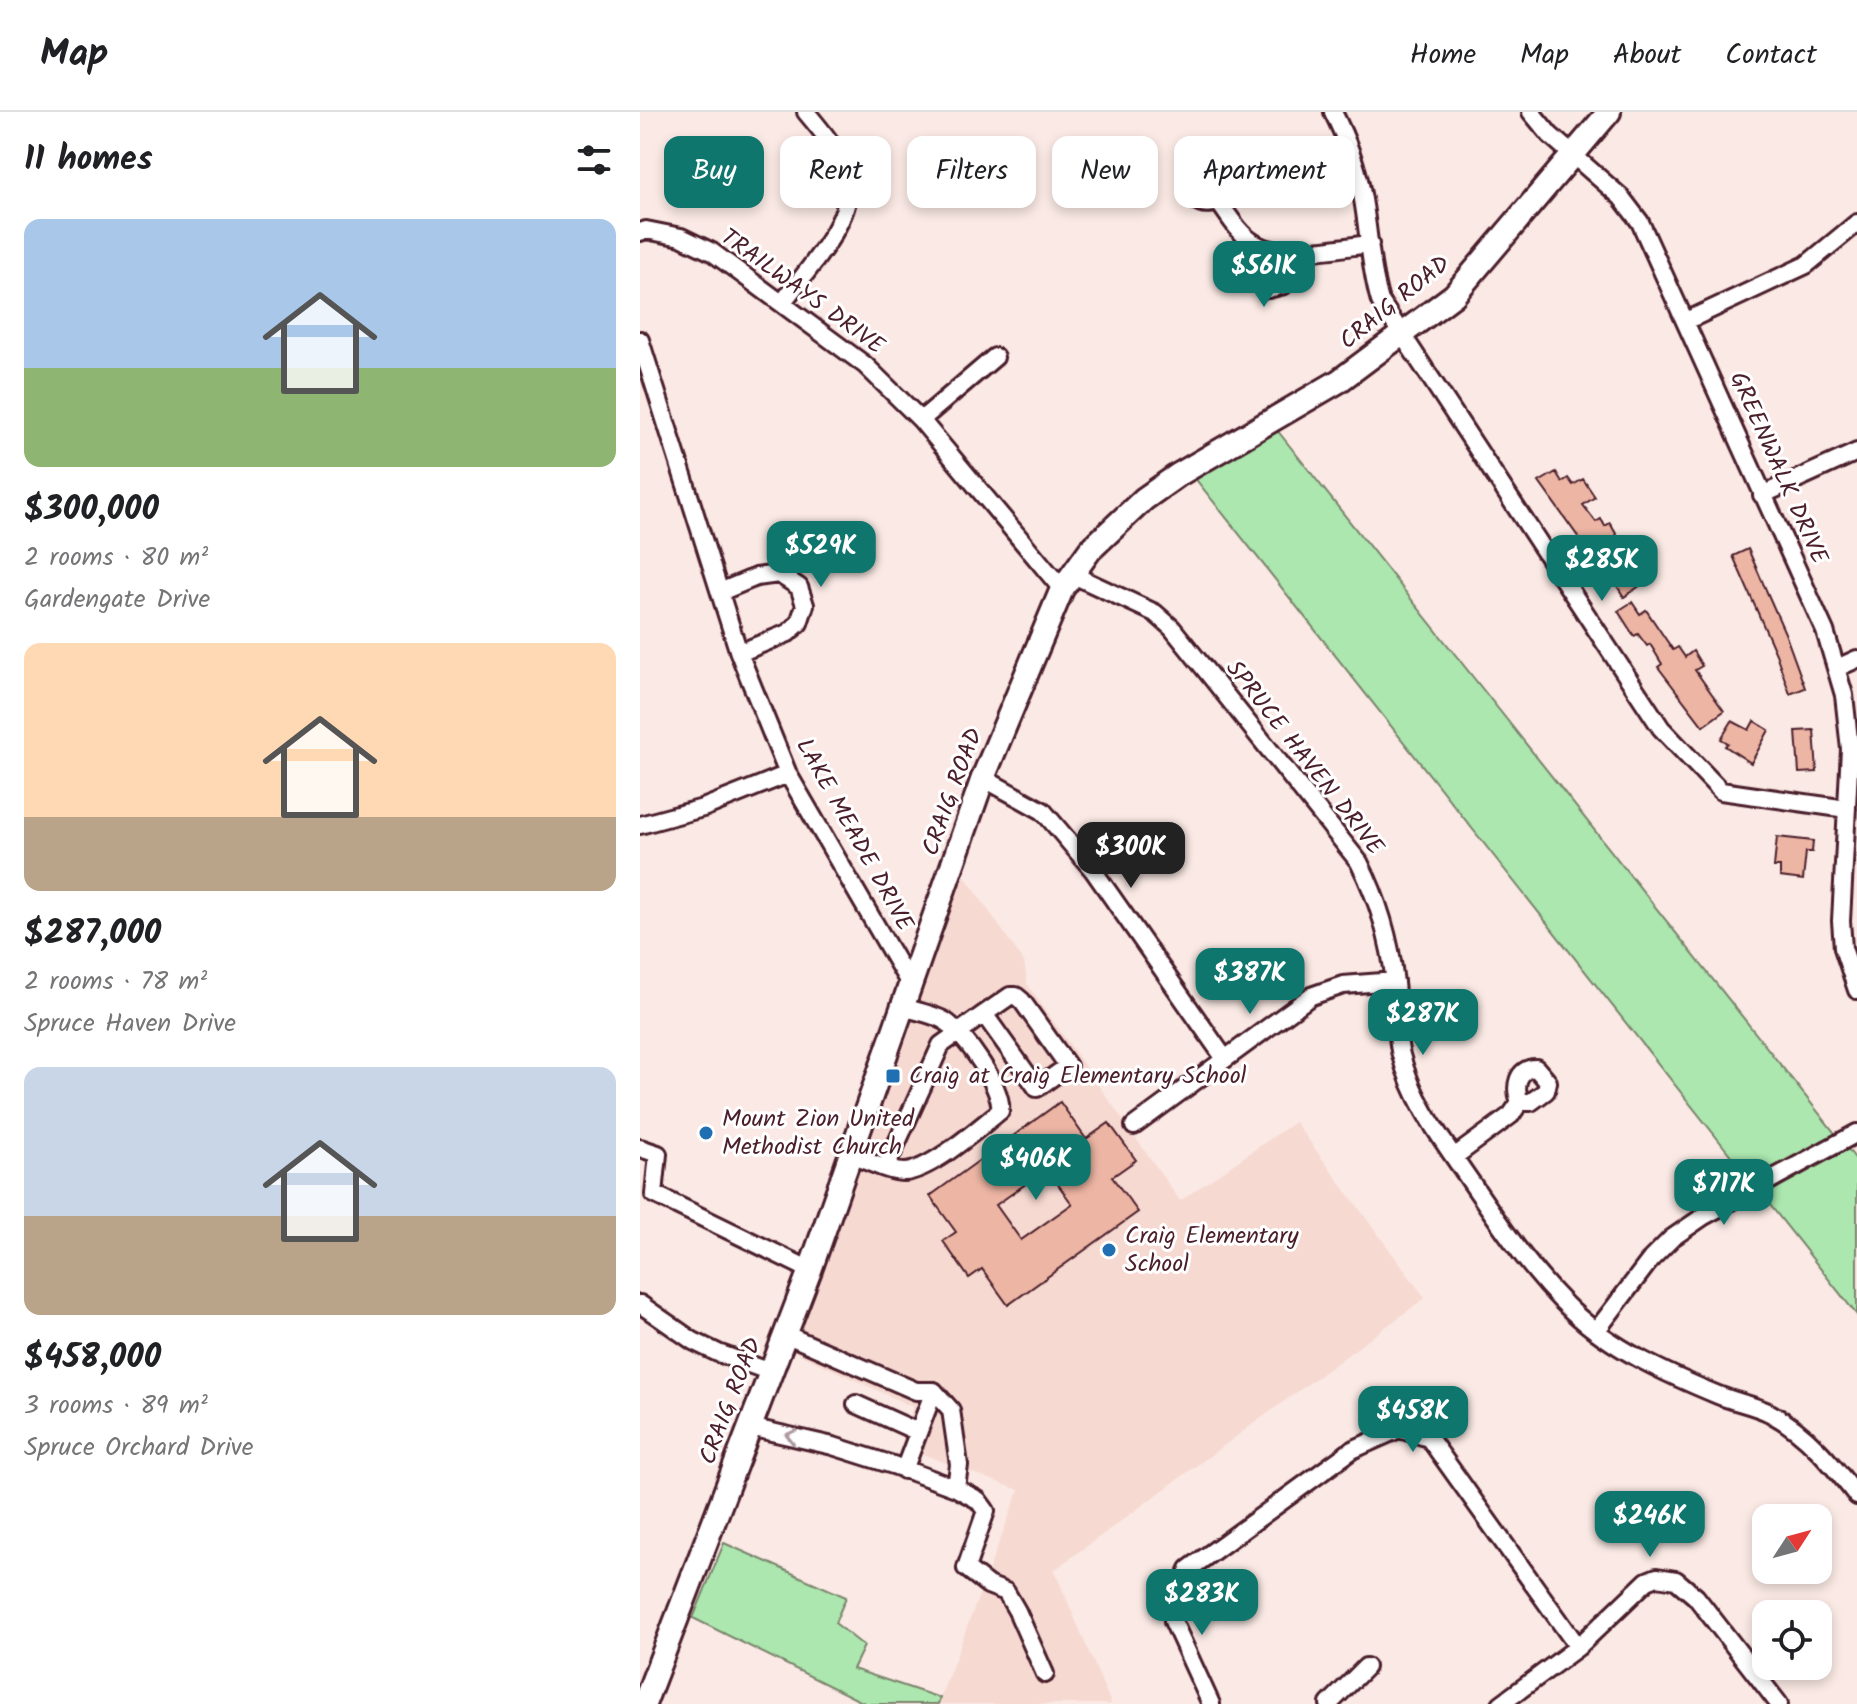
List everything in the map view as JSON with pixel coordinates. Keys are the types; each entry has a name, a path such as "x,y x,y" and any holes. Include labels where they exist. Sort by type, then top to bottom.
{"main road":[{"name":"CRAIG ROAD","path":"644,1695 810,1270 983,778 1066,582 1117,522 1153,493 1339,381 1454,295 1609,112"}],"street":[{"path":"782,303 829,242 845,211 848,177 833,145 806,112"},
{"path":"1333,112 1357,174 1380,301 1661,728 1721,791 1847,809"},
{"name":"GREENWALK DRIVE","path":"1531,112 1550,135 1621,197 1640,222 1825,631 1844,695 1850,749 1841,921 1843,948 1857,990"},
{"path":"1223,208 1245,236 1259,246 1283,253 1370,244"},
{"path":"1686,321 1806,265 1857,223"},
{"name":"TRAILWAYS DRIVE","path":"640,232 646,230 681,237 712,252 865,365 921,420 1066,582"},
{"path":"1259,246 1255,271 1259,283 1268,289 1284,285 1304,250"},
{"name":"LAKE MEADE DRIVE","path":"640,340 739,653 788,774 906,996"},
{"path":"921,420 995,357"},
{"path":"1762,495 1857,452"},
{"path":"720,592 756,577 779,574 799,587 805,605 799,623 788,633 739,653"},
{"name":"SPRUCE HAVEN DRIVE","path":"1066,582 1155,613 1172,628 1349,850 1376,894 1387,936 1395,981 1400,1053 1411,1087 1431,1124 1530,1264 1574,1313 1627,1351 1663,1371 1769,1413 1820,1450 1857,1496"},
{"path":"1837,668 1857,659"},
{"path":"640,825 703,808 788,774"},
{"path":"983,778 1043,811 1063,834 1093,870 1225,1059"},
{"path":"1134,1126 1311,996 1343,985 1395,981"},
{"path":"850,1155 901,1172 915,1170 951,1150 1000,1111 1002,1102 995,1084 958,1033 944,1020 906,996"},
{"path":"886,1167 941,1045 984,1014 1010,996 1022,1001 1068,1066 1037,1088 984,1014"},
{"path":"1454,1157 1511,1115 1520,1102"},
{"path":"1597,1330 1651,1259 1672,1238 1704,1216 1857,1133"},
{"path":"640,1148 658,1154 654,1194 810,1270"},
{"path":"640,1304 693,1341 771,1372"},
{"path":"785,1334 916,1391 934,1391 951,1410 959,1465 956,1488"},
{"path":"904,1470 934,1391"},
{"path":"856,1404 918,1432"},
{"path":"750,1427 833,1446 956,1488 978,1500 986,1511 966,1568 988,1585 1006,1592 1045,1674"},
{"path":"1211,1704 1173,1621 1178,1596 1189,1569 1352,1450 1399,1429 1429,1438 1578,1647"},
{"path":"1501,1704 1578,1647 1647,1581 1667,1577 1686,1587 1696,1597 1779,1704"},
{"path":"1329,1704 1366,1667"}],"shaded area":[{"name":"Craig Elementary School","path":"962,872 1024,962 1027,984 1180,1201 1295,1122 1425,1298 1054,1570 1111,1704 938,1704 1019,1490 901,1446 913,1407 793,1351"}],"green space":[{"path":"1277,430 1837,1136 1751,1181 1194,477"},
{"path":"1848,1149 1857,1161 1857,1315 1763,1196"},
{"path":"724,1543 846,1597 835,1623 864,1646 853,1669 940,1698 938,1704 866,1704 693,1618"}],"building":[{"path":"1556,472 1562,482 1568,478 1573,485 1583,479 1595,497 1583,505 1596,522 1601,519 1605,526 1610,523 1620,541 1615,544 1641,585 1624,597 1598,556 1594,559 1539,482"},
{"path":"1748,549 1805,688 1790,694 1733,556"},
{"path":"1632,602 1640,614 1646,610 1673,650 1678,647 1685,657 1693,651 1702,666 1695,670 1724,711 1703,726 1658,667 1662,664 1650,644 1647,646 1638,634 1634,636 1618,611"},
{"path":"1732,721 1749,730 1754,721 1769,730 1751,763 1725,746 1728,743 1721,739"},
{"path":"1814,730 1817,772 1799,773 1796,731"},
{"path":"1777,837 1813,841 1812,852 1806,852 1803,880 1780,877 1780,867 1774,867"},
{"path":"1060,1102 1086,1139 1109,1123 1136,1160 1112,1177 1138,1212 1008,1305 982,1269 969,1278 943,1241 956,1232 930,1196","holes":["1047,1169 1072,1204 1021,1240 996,1205"]}],"place":[{"name":"Craig at Craig Elementary School","path":"893,1076"},
{"name":"Mount Zion United Methodist Church","path":"706,1133"},
{"name":"Craig Elementary School","path":"1109,1250"}]}
